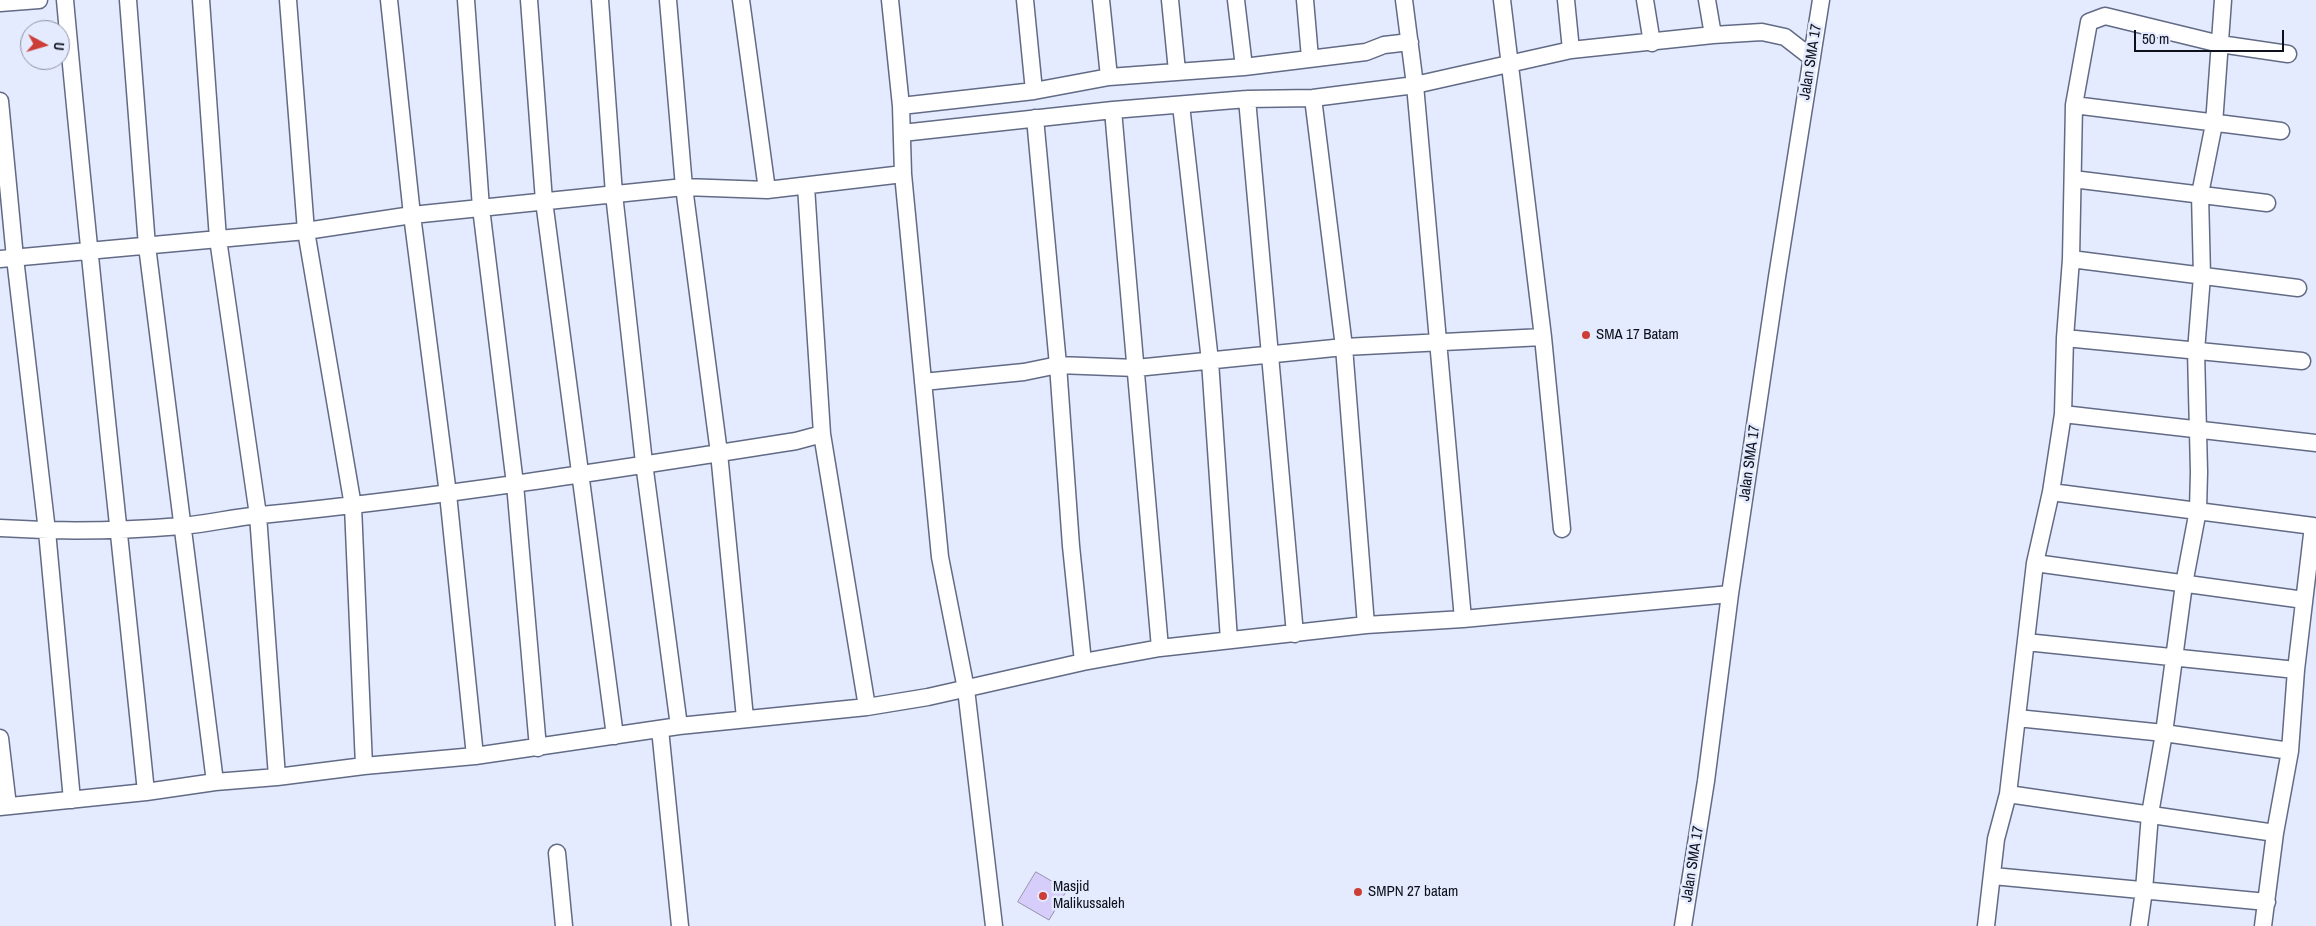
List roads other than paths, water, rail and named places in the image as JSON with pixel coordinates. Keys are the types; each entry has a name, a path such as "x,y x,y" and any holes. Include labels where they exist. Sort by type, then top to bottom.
{"street":[{"path":"0,3 39,0"},
{"path":"65,0 88,250 146,792"},
{"path":"128,0 148,246 215,782"},
{"path":"201,0 218,239 258,515 277,777"},
{"path":"288,0 306,230 353,506 364,766"},
{"path":"389,0 412,215 448,494 475,756"},
{"path":"466,0 481,208 516,484 538,748"},
{"path":"529,0 544,201 615,736"},
{"path":"600,0 614,194 644,463 680,726"},
{"path":"668,0 684,187 719,453 745,718"},
{"path":"741,0 767,190"},
{"path":"890,0 901,106 903,174 940,557 966,689 994,926"},
{"path":"1025,0 1034,91"},
{"path":"1101,0 1109,77"},
{"path":"1170,0 1177,70"},
{"path":"1236,0 1244,67"},
{"path":"1305,0 1310,58"},
{"path":"1404,0 1415,84 1463,619"},
{"path":"1502,0 1543,337 1562,529"},
{"path":"1566,0 1571,50"},
{"path":"1645,0 1652,43"},
{"path":"1707,0 1713,35"},
{"name":"Jalan SMA 17","path":"1683,926 1706,781 1730,594 1777,277 1822,0"},
{"path":"2139,926 2150,814 2164,734 2184,584 2198,510 2200,472 2197,430 2196,351 2202,276 2200,194 2214,124 2223,0"},
{"path":"1986,926 1996,839 2008,794 2035,563 2051,492 2063,414 2065,338 2074,179 2074,105 2089,22 2105,16 2220,44 2288,54"},
{"path":"902,133 1113,110 1247,99 1313,98 1415,84 1571,50 1652,43 1713,35 1762,32 1785,37 1812,58"},
{"path":"901,106 1034,91 1109,77 1177,70 1244,67 1366,52 1384,45 1410,42"},
{"path":"1313,98 1344,347 1366,625"},
{"path":"1247,99 1268,354 1295,634"},
{"path":"0,101 8,258 47,531 72,800"},
{"path":"1181,105 1210,361 1229,640"},
{"path":"2074,105 2281,131"},
{"path":"1113,110 1160,648"},
{"path":"1036,118 1058,365 1071,546 1083,662"},
{"path":"8,258 306,230 412,215 684,187 767,190 903,174"},
{"path":"2074,179 2267,203"},
{"path":"806,186 822,434 867,707"},
{"path":"2071,258 2298,288"},
{"path":"923,382 1024,372 1058,365 1136,368 1344,347 1543,337"},
{"path":"2065,338 2302,361"},
{"path":"2063,414 2316,443"},
{"path":"0,528 47,531 183,526 258,515 448,494 796,441 822,434"},
{"path":"2051,492 2313,526 2296,670 2290,752 2275,834 2263,926"},
{"path":"2035,563 2304,600"},
{"path":"0,738 4,806 146,792 215,782 277,777 364,766 475,756 680,726 867,707 966,689 1083,662 1160,648 1366,625 1463,619 1730,594"},
{"path":"2026,642 2296,670"},
{"path":"2017,718 2164,734 2290,752"},
{"path":"660,729 680,926"},
{"path":"2008,794 2275,834"},
{"path":"557,853 564,926"},
{"path":"1992,876 2267,902"}],"place":[{"name":"SMA 17 Batam","path":"1586,335"},
{"name":"SMPN 27 batam","path":"1358,892"},
{"name":"Masjid Malikussaleh","path":"1043,896"}]}
